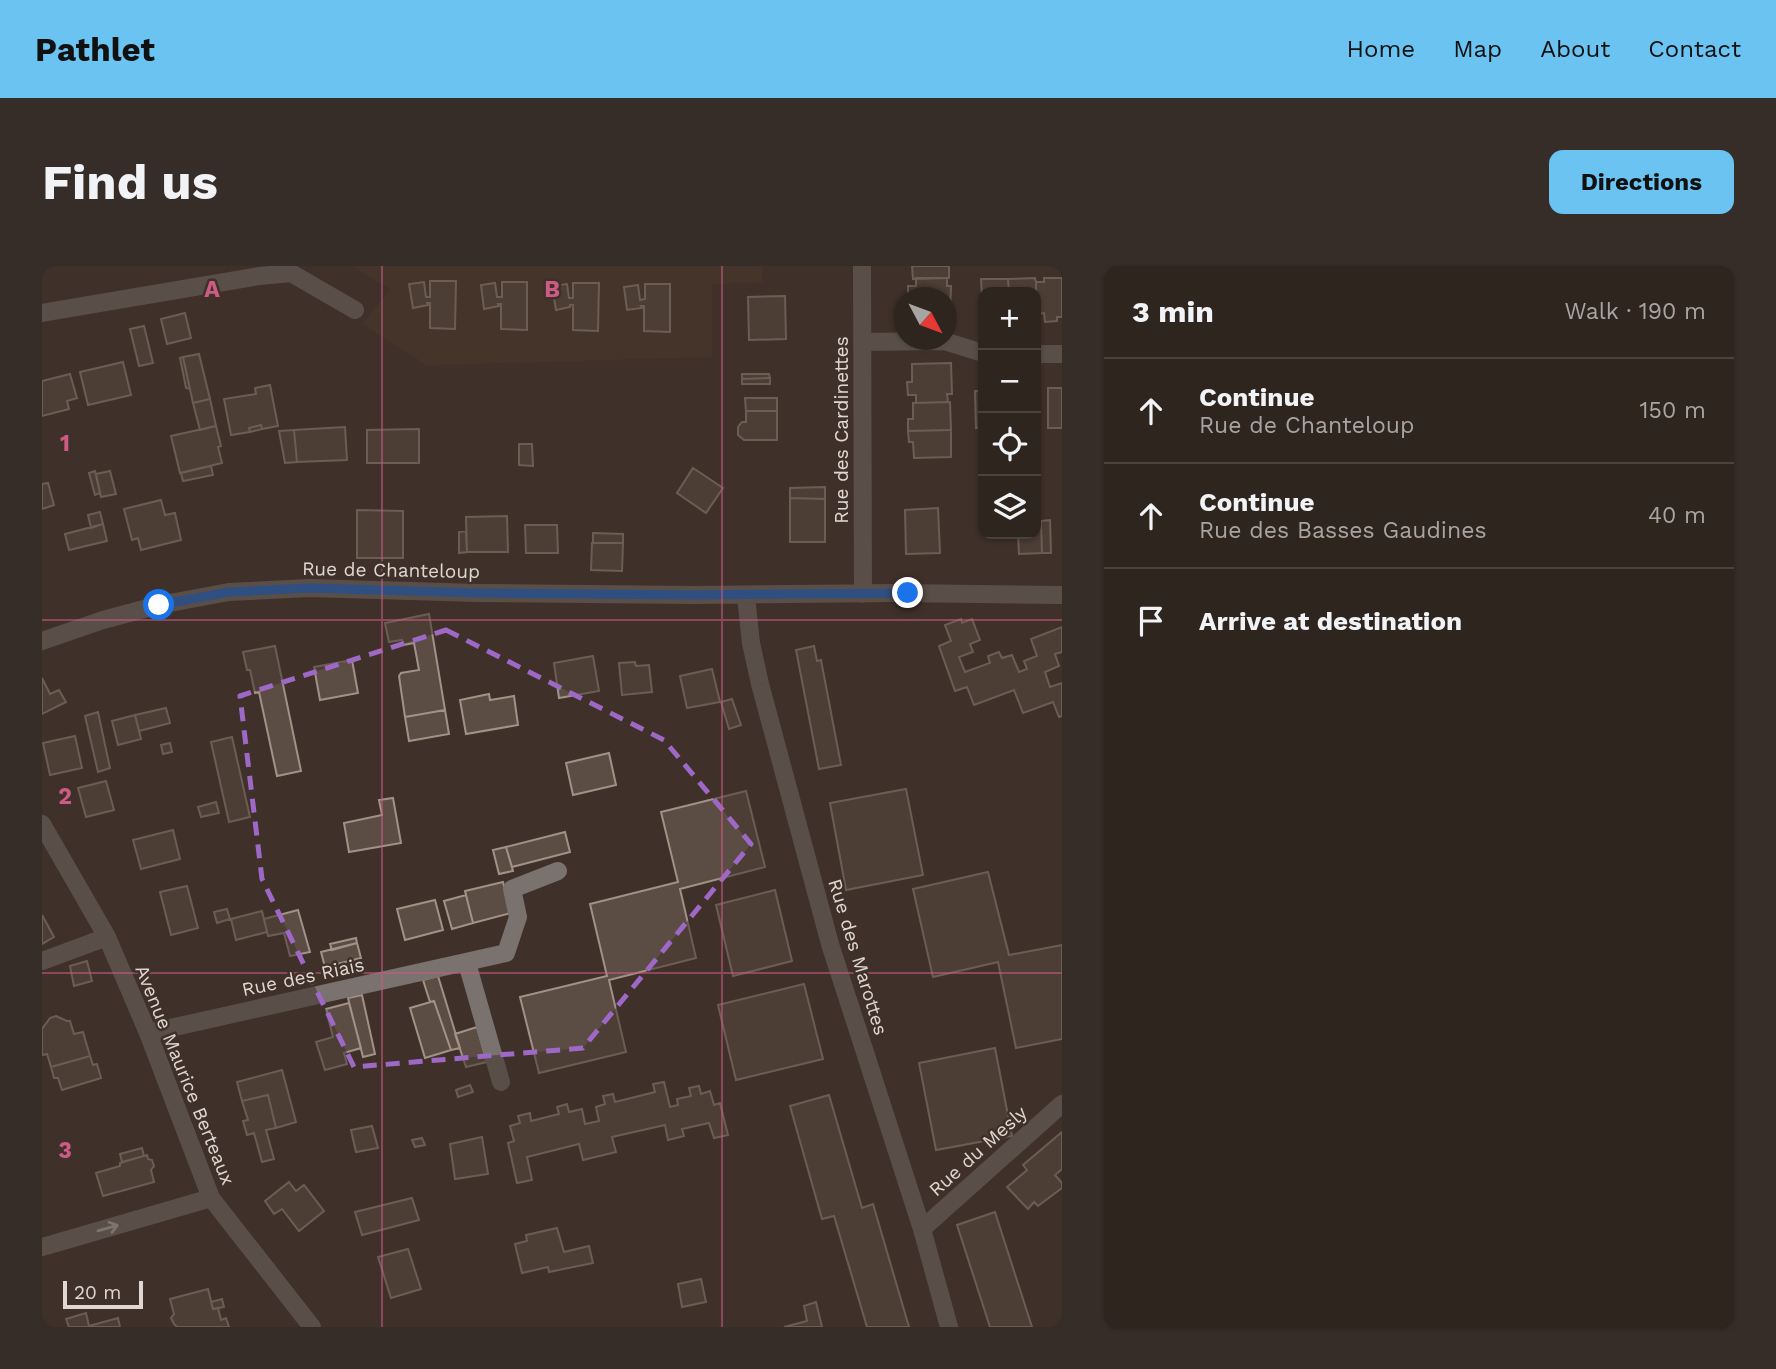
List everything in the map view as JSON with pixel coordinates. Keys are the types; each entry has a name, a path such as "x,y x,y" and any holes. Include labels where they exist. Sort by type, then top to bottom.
{"street":[{"name":"Rue des Cardinettes","path":"862,266 863,594"},
{"path":"42,313 259,276 291,273 355,310"},
{"path":"862,342 944,341 978,351"},
{"path":"1041,354 1062,354"},
{"name":"Rue de Chanteloup","path":"42,640 159,605 229,592 309,588 746,596 1062,595"},
{"name":"Rue des Marottes","path":"746,596 751,643 760,684 830,944 922,1229 949,1327"},
{"name":"Avenue Maurice Berteaux","path":"42,824 107,937 148,1033 211,1198 312,1327"},
{"name":"Rue des Riais","path":"148,1033 506,953 518,917 512,888 558,871"},
{"path":"42,961 107,937"},
{"path":"467,962 501,1082"},
{"name":"Rue du Mesly","path":"922,1229 1062,1104"},
{"path":"42,1247 211,1198"}],"highlighted area":[{"path":"446,630 664,740 751,844 583,1048 354,1067 262,879 240,696"}],"shaded area":[{"path":"351,266 762,266 762,282 712,284 712,357 427,365 362,324 391,289"}],"building":[{"path":"912,266 949,266 949,278 913,279"},
{"path":"916,278 947,278 947,286 951,286 908,287 916,286"},
{"path":"1035,278 1036,287 1009,287 1008,279"},
{"path":"1044,278 1062,278 1062,317 1057,317 1057,321 1045,322 1044,313 1041,313 1041,287 1036,287 1036,282 1044,282"},
{"path":"981,279 1008,279 1009,287 981,287"},
{"path":"430,281 456,281 455,329 430,328 430,303 413,308 409,284 424,282 426,297 430,297"},
{"path":"502,282 527,282 527,330 501,329 501,304 484,309 481,285 495,283 497,297 502,297"},
{"path":"573,283 599,283 598,331 573,330 573,305 556,310 552,286 567,284 569,298 573,298"},
{"path":"645,284 670,284 670,332 644,331 644,306 627,310 624,287 638,285 640,300 645,299"},
{"path":"785,296 786,339 749,340 748,297"},
{"path":"185,313 191,338 167,344 161,319"},
{"path":"144,326 153,363 139,366 130,329"},
{"path":"199,354 210,399 193,403 183,357"},
{"path":"183,357 190,389 186,388 180,358"},
{"path":"123,362 131,395 88,405 80,372"},
{"path":"951,363 952,394 947,394 948,402 916,403 916,395 908,395 907,382 912,382 912,364"},
{"path":"70,374 77,398 67,401 69,409 42,416 42,381"},
{"path":"742,374 769,374 770,378 742,379"},
{"path":"770,378 770,384 742,384 742,379"},
{"path":"270,385 278,426 262,429 261,425 249,428 250,432 231,435 224,399 256,394 255,388"},
{"path":"1048,388 1062,388 1062,428 1048,428"},
{"path":"975,391 978,391 978,428"},
{"path":"745,398 777,398 777,411 746,411"},
{"path":"210,399 216,426 200,430 193,403"},
{"path":"950,402 951,430 908,431 908,419 913,419 913,403"},
{"path":"746,411 777,411 777,440 744,440 738,435 738,427 742,422 746,422"},
{"path":"261,425 262,429 250,432 249,428"},
{"path":"216,426 222,463 180,473 171,436"},
{"path":"345,427 347,460 297,462 294,430"},
{"path":"419,429 419,463 367,463 367,430"},
{"path":"294,430 297,462 285,463 279,431"},
{"path":"951,430 951,457 914,458 913,442 909,442 908,431"},
{"path":"519,444 532,444 533,466 519,465"},
{"path":"211,466 213,475 183,481 181,473"},
{"path":"693,468 723,488 706,513 677,493"},
{"path":"95,471 100,493 95,495 89,473"},
{"path":"110,471 116,494 101,497 96,474"},
{"path":"48,483 54,505 42,509 42,484"},
{"path":"825,487 825,499 790,498 790,488"},
{"path":"790,498 825,499 825,542 790,542"},
{"path":"161,500 165,515 175,513 181,540 141,550 138,538 132,540 124,509"},
{"path":"938,508 940,553 906,554 905,510"},
{"path":"357,510 403,511 403,558 357,558"},
{"path":"100,512 103,524 91,528 88,515"},
{"path":"507,516 508,552 467,552 466,517"},
{"path":"1050,520 1051,553 1042,553 1041,521"},
{"path":"1041,521 1042,553 1019,554 1018,539 1041,539"},
{"path":"103,524 107,541 69,550 65,534"},
{"path":"525,525 557,525 558,553 526,553"},
{"path":"466,531 467,552 459,553 459,532"},
{"path":"593,533 623,534 623,543 593,543"},
{"path":"592,543 623,543 622,571 591,570"},
{"path":"429,614 445,710 405,717 399,676 401,673 419,670 414,643 403,645 402,640 389,642 385,623"},
{"path":"961,619 962,623 972,619 980,640 970,644 973,652 959,657 965,672 990,663 988,656 999,652 1002,658 1012,655 1019,672 1027,669 1024,661 1037,656 1031,639 1062,627 1062,652 1055,654 1059,666 1045,672 1050,687 1062,683 1062,716 1059,717 1053,702 1023,713 1014,690 974,705 967,687 955,691 939,646 951,641 945,625"},
{"path":"275,646 301,771 277,776 259,692 255,693 243,652"},
{"path":"814,646 817,661 821,660 841,765 819,769 796,650"},
{"path":"593,656 599,691 559,698 554,663"},
{"path":"352,660 358,693 320,700 314,667"},
{"path":"635,662 636,666 649,665 652,692 622,695 619,663"},
{"path":"712,669 720,702 687,708 680,676"},
{"path":"42,678 50,694 59,690 66,702 42,714"},
{"path":"489,694 490,700 514,696 518,725 466,734 460,700"},
{"path":"732,699 741,725 729,729 721,702"},
{"path":"166,708 170,723 139,731 135,715"},
{"path":"445,710 449,734 409,741 405,717"},
{"path":"98,712 110,768 98,772 85,716"},
{"path":"135,715 141,739 118,745 112,721"},
{"path":"75,736 82,768 50,775 43,743"},
{"path":"232,737 250,817 229,822 211,742"},
{"path":"170,743 172,752 163,754 161,745"},
{"path":"609,753 616,785 573,795 566,763"},
{"path":"106,781 114,810 86,817 78,788"},
{"path":"906,789 923,875 846,890 830,803"},
{"path":"746,791 765,867 680,889 696,958 609,980 626,1052 539,1073 520,997 607,976 590,904 678,882 661,812"},
{"path":"393,798 401,843 349,852 344,823 382,815 379,800"},
{"path":"216,802 219,813 201,817 198,807"},
{"path":"173,830 180,859 141,869 133,840"},
{"path":"565,832 570,852 512,867 506,847"},
{"path":"506,847 513,871 499,874 493,850"},
{"path":"988,872 1009,955 1062,945 1062,1039 1016,1048 998,962 933,977 913,889"},
{"path":"503,882 511,913 473,923 465,891"},
{"path":"187,886 198,928 171,935 160,892"},
{"path":"775,890 792,961 733,976 716,905"},
{"path":"466,895 473,923 452,929 444,901"},
{"path":"435,900 443,930 405,940 397,909"},
{"path":"227,909 230,919 217,923 214,912"},
{"path":"298,910 310,952 290,956 284,933 268,936 264,919"},
{"path":"262,911 267,932 236,940 231,919"},
{"path":"42,915 54,937 42,944"},
{"path":"356,938 357,943 332,950 330,944"},
{"path":"357,943 361,958 325,967 321,952"},
{"path":"87,961 92,981 74,986 70,966"},
{"path":"438,976 460,1048 451,1050 434,1001 430,1002 423,980"},
{"path":"804,984 823,1059 736,1080 718,1005"},
{"path":"362,995 375,1054 363,1057 348,998"},
{"path":"434,1001 451,1050 425,1058 410,1008"},
{"path":"349,1003 361,1048 344,1053 347,1064 325,1070 316,1042 333,1037 326,1009"},
{"path":"56,1016 70,1021 74,1034 83,1032 90,1056 51,1067 47,1054 43,1055 42,1052 42,1029 50,1018"},
{"path":"477,1027 487,1062 466,1067 455,1034"},
{"path":"995,1048 1012,1136 936,1150 919,1063"},
{"path":"90,1056 93,1065 97,1064 101,1078 62,1090 51,1067"},
{"path":"282,1070 296,1122 276,1128 268,1095 242,1101 237,1082"},
{"path":"664,1082 670,1107 678,1105 677,1099 691,1096 689,1088 699,1086 701,1094 710,1091 714,1105 720,1103 728,1135 714,1138 709,1123 682,1129 684,1136 668,1140 665,1125 612,1137 616,1152 583,1160 579,1144 527,1157 532,1180 517,1183 508,1143 514,1141 510,1126 520,1123 518,1116 530,1113 531,1121 559,1114 557,1107 567,1104 569,1112 582,1109 585,1124 599,1121 596,1107 605,1104 603,1096 613,1094 615,1102 655,1092 653,1084"},
{"path":"470,1085 473,1092 458,1097 456,1090"},
{"path":"268,1095 276,1128 266,1130 274,1159 262,1162 254,1133 247,1135 243,1121 248,1120 242,1101"},
{"path":"829,1095 862,1208 873,1204 909,1327 867,1327 834,1216 822,1219 790,1106"},
{"path":"372,1126 378,1148 356,1152 351,1130"},
{"path":"1062,1132 1062,1169 1055,1175 1062,1183 1062,1188 1038,1206 1034,1202 1028,1209 1007,1187 1027,1170 1023,1165"},
{"path":"482,1137 488,1174 455,1179 450,1144"},
{"path":"422,1138 425,1145 415,1147 412,1140"},
{"path":"142,1148 144,1156 122,1162 120,1154"},
{"path":"147,1155 154,1166 151,1170 154,1182 103,1196 96,1173"},
{"path":"289,1182 296,1191 304,1185 324,1211 299,1231 282,1209 274,1214 265,1201"},
{"path":"412,1198 419,1220 362,1235 355,1212"},
{"path":"995,1212 1032,1327 990,1327 957,1225"},
{"path":"557,1228 564,1252 589,1246 593,1263 549,1272 548,1267 522,1273 515,1244 527,1241 526,1235"},
{"path":"408,1249 421,1289 391,1298 378,1257"},
{"path":"701,1279 706,1302 682,1307 678,1284"},
{"path":"208,1289 213,1309 218,1308 221,1320 226,1318 229,1327 177,1327 171,1318 174,1314 170,1299"},
{"path":"222,1299 224,1307 213,1309 211,1302"},
{"path":"816,1302 822,1327 784,1327 807,1321 804,1306"},
{"path":"86,1313 89,1326 118,1318 120,1327 69,1327 66,1319"}],"route":[{"path":"159,605 229,592 309,588 746,596 908,593"}]}
